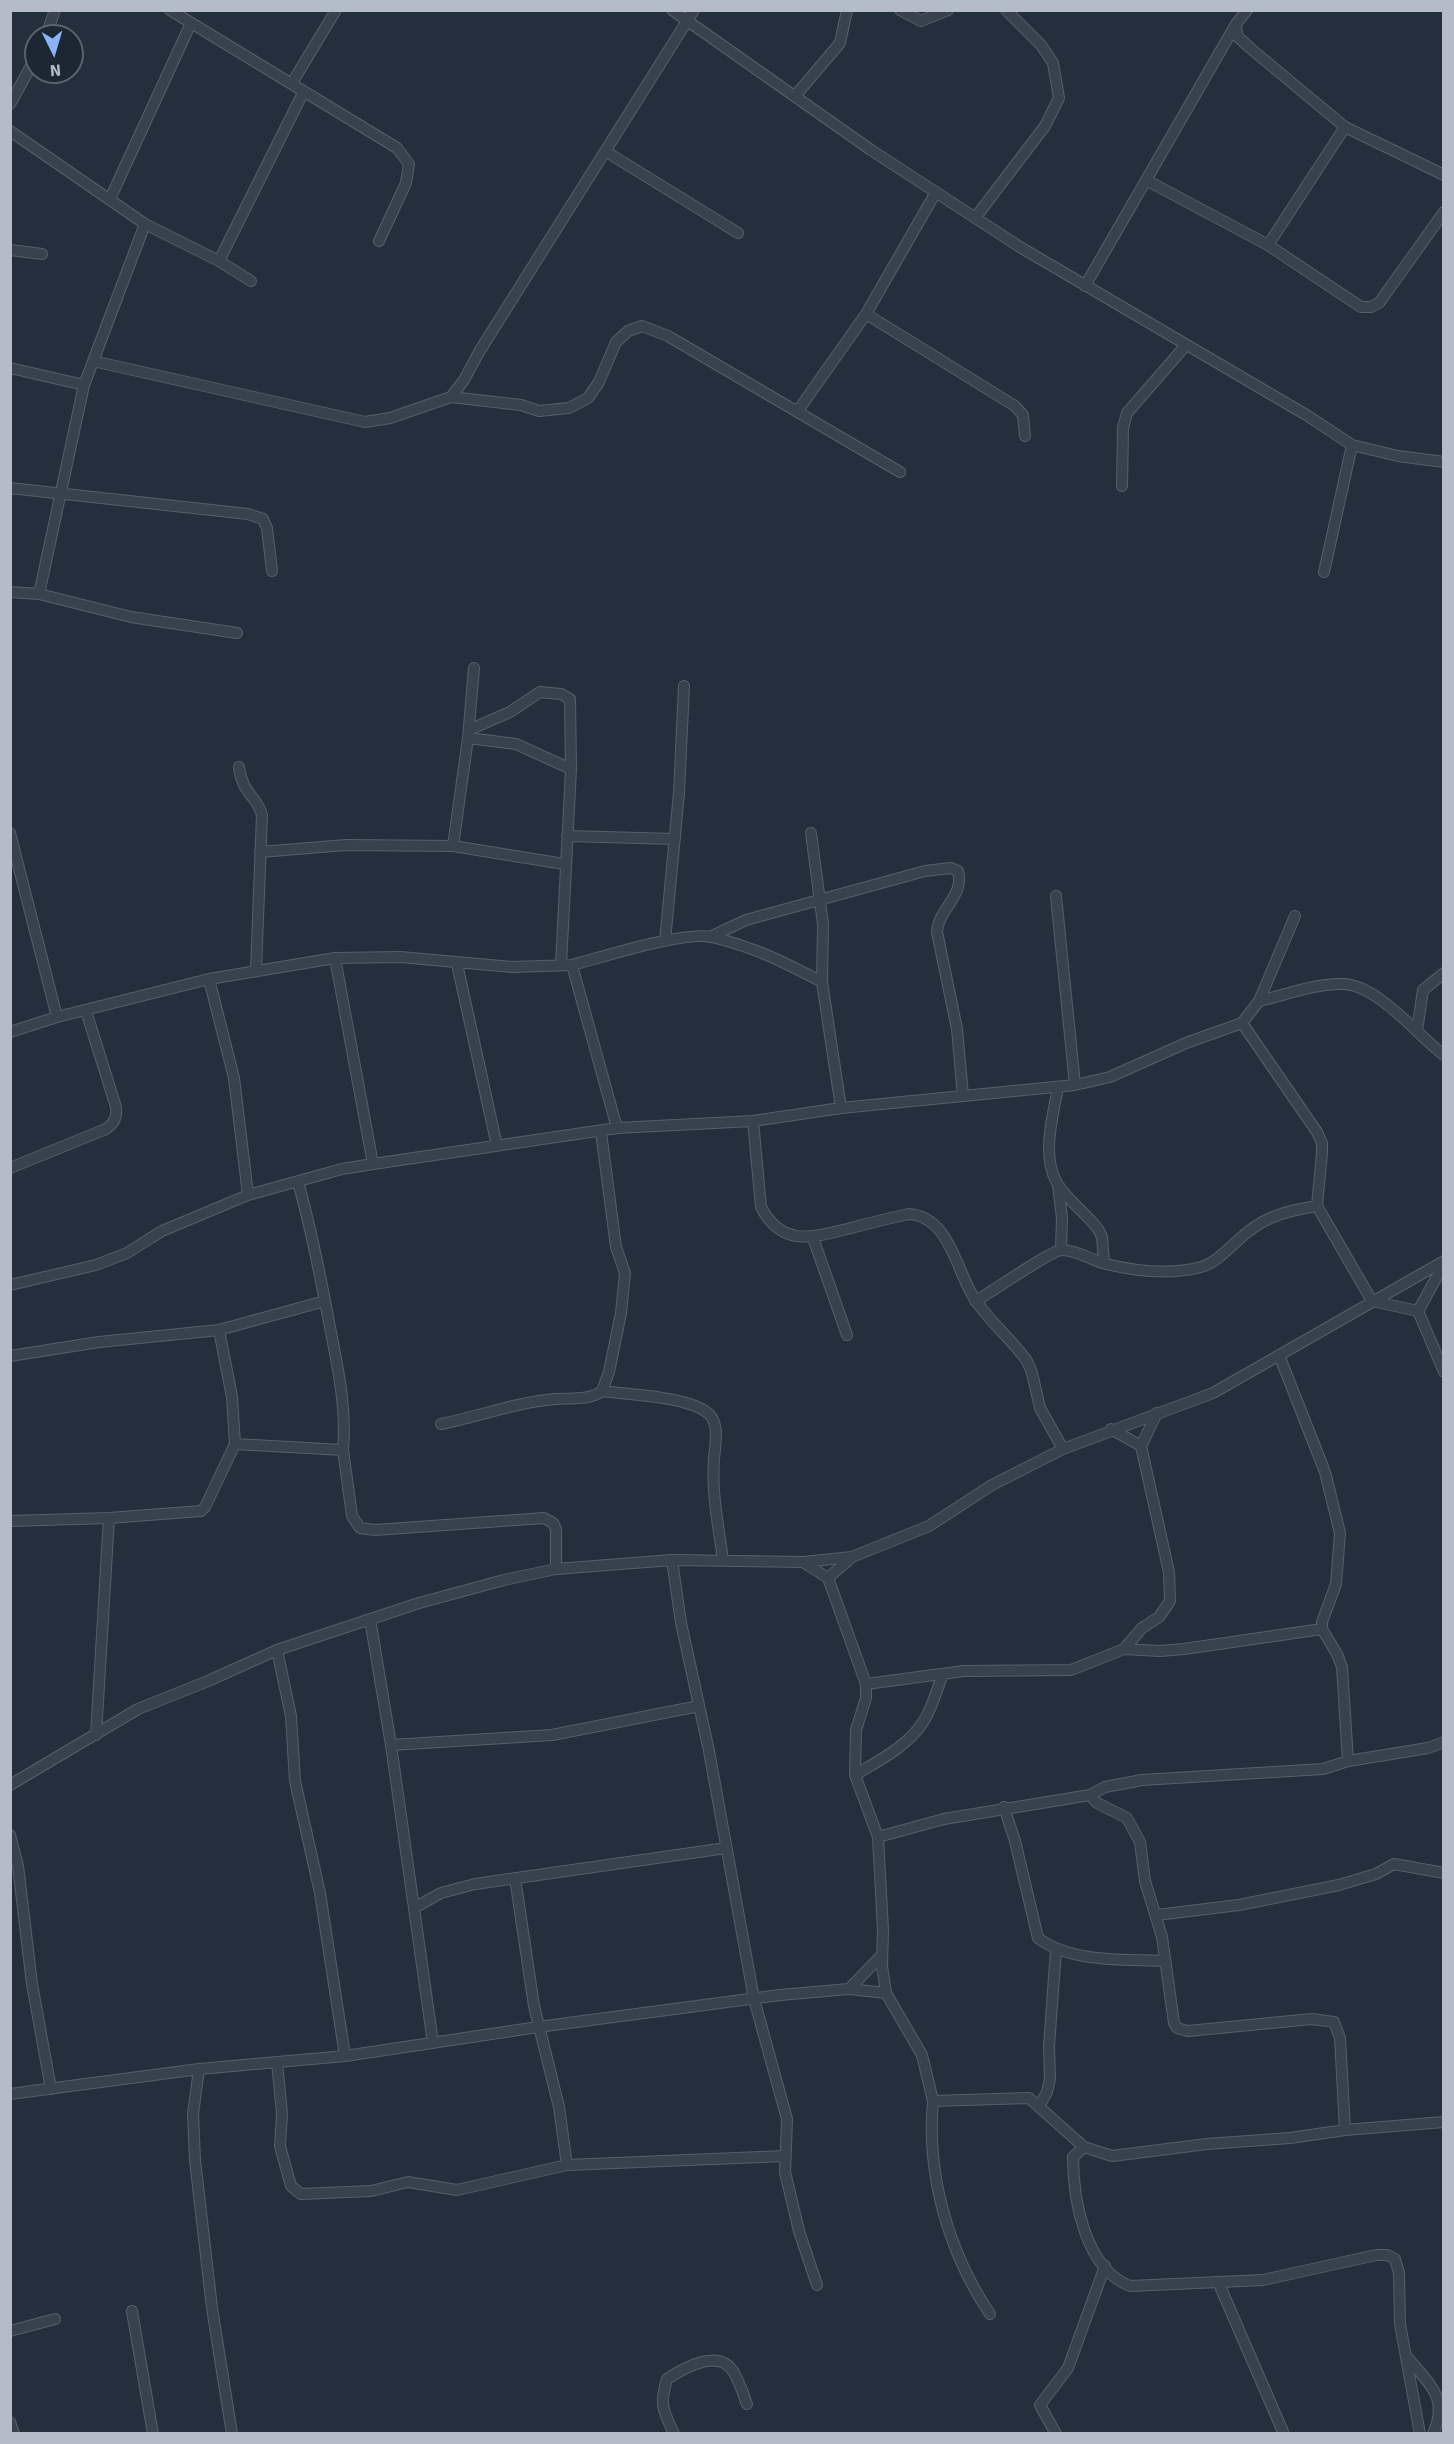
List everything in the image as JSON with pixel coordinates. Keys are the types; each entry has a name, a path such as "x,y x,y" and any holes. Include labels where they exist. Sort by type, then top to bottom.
{"street":[{"path":"170,10 397,148 409,164 406,183 379,241"},
{"path":"292,84 336,10"},
{"path":"672,10 975,218 1352,445 1398,456 1443,462"},
{"path":"451,397 464,380 479,352 694,10"},
{"path":"795,96 840,43 847,10"},
{"path":"900,10 921,21 948,10"},
{"path":"975,218 1045,126 1059,98 1053,63 1041,45 1006,10"},
{"path":"1085,286 1236,24 1247,10"},
{"path":"110,199 191,23"},
{"path":"1236,24 1237,36 1345,128 1443,175"},
{"path":"10,105 24,79"},
{"path":"219,261 304,91"},
{"path":"1268,245 1345,128"},
{"path":"10,131 145,224 219,261 251,281"},
{"path":"605,151 738,233"},
{"path":"1146,180 1268,245 1361,307 1371,307 1380,303 1443,212"},
{"path":"797,412 866,314 936,192"},
{"path":"39,594 84,385 145,224"},
{"path":"10,250 42,254"},
{"path":"866,314 1016,406 1023,415 1025,436"},
{"path":"93,361 365,422 390,418 451,397 521,405 539,411 568,408 588,398 616,342 628,331 642,326 668,336 900,472"},
{"path":"1122,486 1123,428 1127,413 1186,345"},
{"path":"10,368 84,385"},
{"path":"1324,572 1352,445"},
{"path":"10,488 248,514 263,519 267,528 272,571"},
{"path":"10,592 39,594 131,617 237,633"},
{"path":"453,846 469,734 474,668"},
{"path":"665,941 675,839 684,686"},
{"path":"469,734 510,712 540,692 569,696 571,770 564,864 566,965 617,1128"},
{"path":"469,734 516,744 571,770"},
{"path":"239,767 244,788 260,808 256,970"},
{"path":"10,833 57,1017"},
{"path":"811,833 824,954 822,982 842,1108"},
{"path":"567,836 675,839"},
{"path":"260,852 346,845 453,846 564,864"},
{"path":"10,1032 57,1017 209,979 335,958 400,957 457,964 566,965 665,941 710,937 746,920 925,872 951,868 958,871 959,889 939,921 937,932 957,1029 963,1096"},
{"path":"1056,896 1075,1085"},
{"path":"10,1285 96,1264 127,1253 162,1231 248,1195 373,1164 617,1128 753,1120 842,1108 1075,1085 1110,1077 1186,1043 1242,1023 1259,1000 1295,916"},
{"path":"710,937 772,955 822,982"},
{"path":"335,958 373,1164"},
{"path":"457,964 497,1146"},
{"path":"1417,1031 1423,990 1443,973"},
{"path":"209,979 234,1078 248,1195"},
{"path":"1259,1000 1313,987 1352,985 1381,1001 1443,1056"},
{"path":"10,1168 106,1129 117,1115 86,1011"},
{"path":"1242,1023 1322,1143 1317,1206 1372,1301 1418,1311"},
{"path":"1058,1087 1049,1144 1058,1184 1062,1218 1061,1250"},
{"path":"753,1120 761,1208 768,1220 777,1228 793,1237 813,1238 909,1214 922,1214 936,1226 954,1255 975,1301 1027,1362 1032,1373 1040,1408 1063,1449"},
{"path":"601,1132 615,1247 625,1273 621,1313 602,1391"},
{"path":"298,1182 314,1240 345,1422 343,1450 352,1516 360,1528 375,1530 544,1518 553,1523 556,1529 556,1569"},
{"path":"1058,1184 1098,1229 1102,1237 1104,1263"},
{"path":"975,1301 999,1289 1049,1254 1061,1250 1104,1263 1135,1269 1180,1270 1200,1267 1211,1262 1264,1220 1283,1212 1317,1206"},
{"path":"813,1238 847,1335"},
{"path":"10,1785 138,1709 277,1650 483,1585 556,1569 672,1560 803,1562 852,1557 929,1526 992,1485 1063,1449 1111,1429 1213,1393 1372,1301 1443,1263"},
{"path":"1418,1311 1443,1263"},
{"path":"10,1356 99,1342 219,1330 325,1300"},
{"path":"1418,1311 1442,1365"},
{"path":"10,1521 110,1518 201,1511 235,1444 232,1397 219,1330"},
{"path":"1279,1354 1325,1472 1340,1533 1336,1584 1322,1622 1322,1629 1337,1654 1341,1667 1348,1761"},
{"path":"441,1424 485,1415 499,1408 532,1401 591,1396 602,1391 686,1403 711,1416 716,1427 713,1485 723,1560"},
{"path":"1124,1649 1142,1628 1159,1617 1170,1601 1169,1572 1141,1446 1157,1413"},
{"path":"1111,1429 1141,1446"},
{"path":"235,1444 343,1450"},
{"path":"96,1735 110,1518"},
{"path":"828,1578 852,1557"},
{"path":"672,1560 681,1623 699,1706 754,1999 787,2119 785,2172 799,2231 817,2285"},
{"path":"803,1562 828,1578 866,1684 866,1698 856,1730 855,1775 878,1837 883,1930 881,1956 886,1994 922,2055 933,2101 930,2133 934,2164 949,2228 969,2283 990,2314"},
{"path":"370,1619 391,1745 433,2043"},
{"path":"866,1684 943,1674 1010,1669 1040,1672 1071,1670 1124,1649 1160,1651 1184,1649 1322,1629"},
{"path":"277,1650 291,1716 296,1781 320,1893 345,2056"},
{"path":"855,1775 904,1744 915,1732 925,1719 943,1674"},
{"path":"391,1745 552,1735 699,1706"},
{"path":"878,1837 944,1819 1090,1796 1105,1787 1142,1780 1300,1772 1348,1761 1428,1748 1443,1742"},
{"path":"1090,1796 1097,1803 1127,1818 1133,1825 1140,1842 1145,1881 1157,1915 1174,2023 1181,2030 1312,2019 1334,2022 1341,2038 1345,2130"},
{"path":"1004,1808 1015,1841 1038,1938 1056,1950 1117,1958 1165,1961"},
{"path":"10,1835 18,1866 32,1984 51,2089"},
{"path":"414,1908 441,1893 515,1878 726,1848"},
{"path":"1157,1915 1239,1905 1339,1885 1376,1874 1394,1864 1443,1873"},
{"path":"515,1878 538,2027 559,2107 567,2165"},
{"path":"1040,2105 1047,2092 1050,2079 1049,2046 1056,1950"},
{"path":"849,1989 881,1956"},
{"path":"10,2094 199,2068 345,2056 538,2027 754,1999 849,1989 886,1994"},
{"path":"278,2062 282,2114 280,2146 291,2186 301,2194 371,2191 408,2182 457,2190 567,2165 785,2156"},
{"path":"199,2068 193,2114 195,2160 212,2308 232,2433"},
{"path":"933,2101 1023,2096 1040,2105 1084,2147 1101,2154 1125,2155 1206,2144 1443,2122"},
{"path":"1084,2147 1073,2157 1077,2212 1085,2234 1105,2266 1119,2282 1130,2286 1220,2284 1299,2274 1387,2254 1395,2259 1398,2265 1400,2324 1409,2359 1420,2433"},
{"path":"1056,2433 1040,2405 1068,2368 1105,2266"},
{"path":"1220,2284 1284,2433"},
{"path":"132,2311 153,2433"},
{"path":"10,2331 55,2319"},
{"path":"1409,2359 1440,2402 1440,2416 1433,2433"},
{"path":"674,2433 661,2405 665,2385 667,2379 693,2363 716,2362 727,2365 734,2372 747,2404"},
{"path":"10,2422 14,2433"}]}
